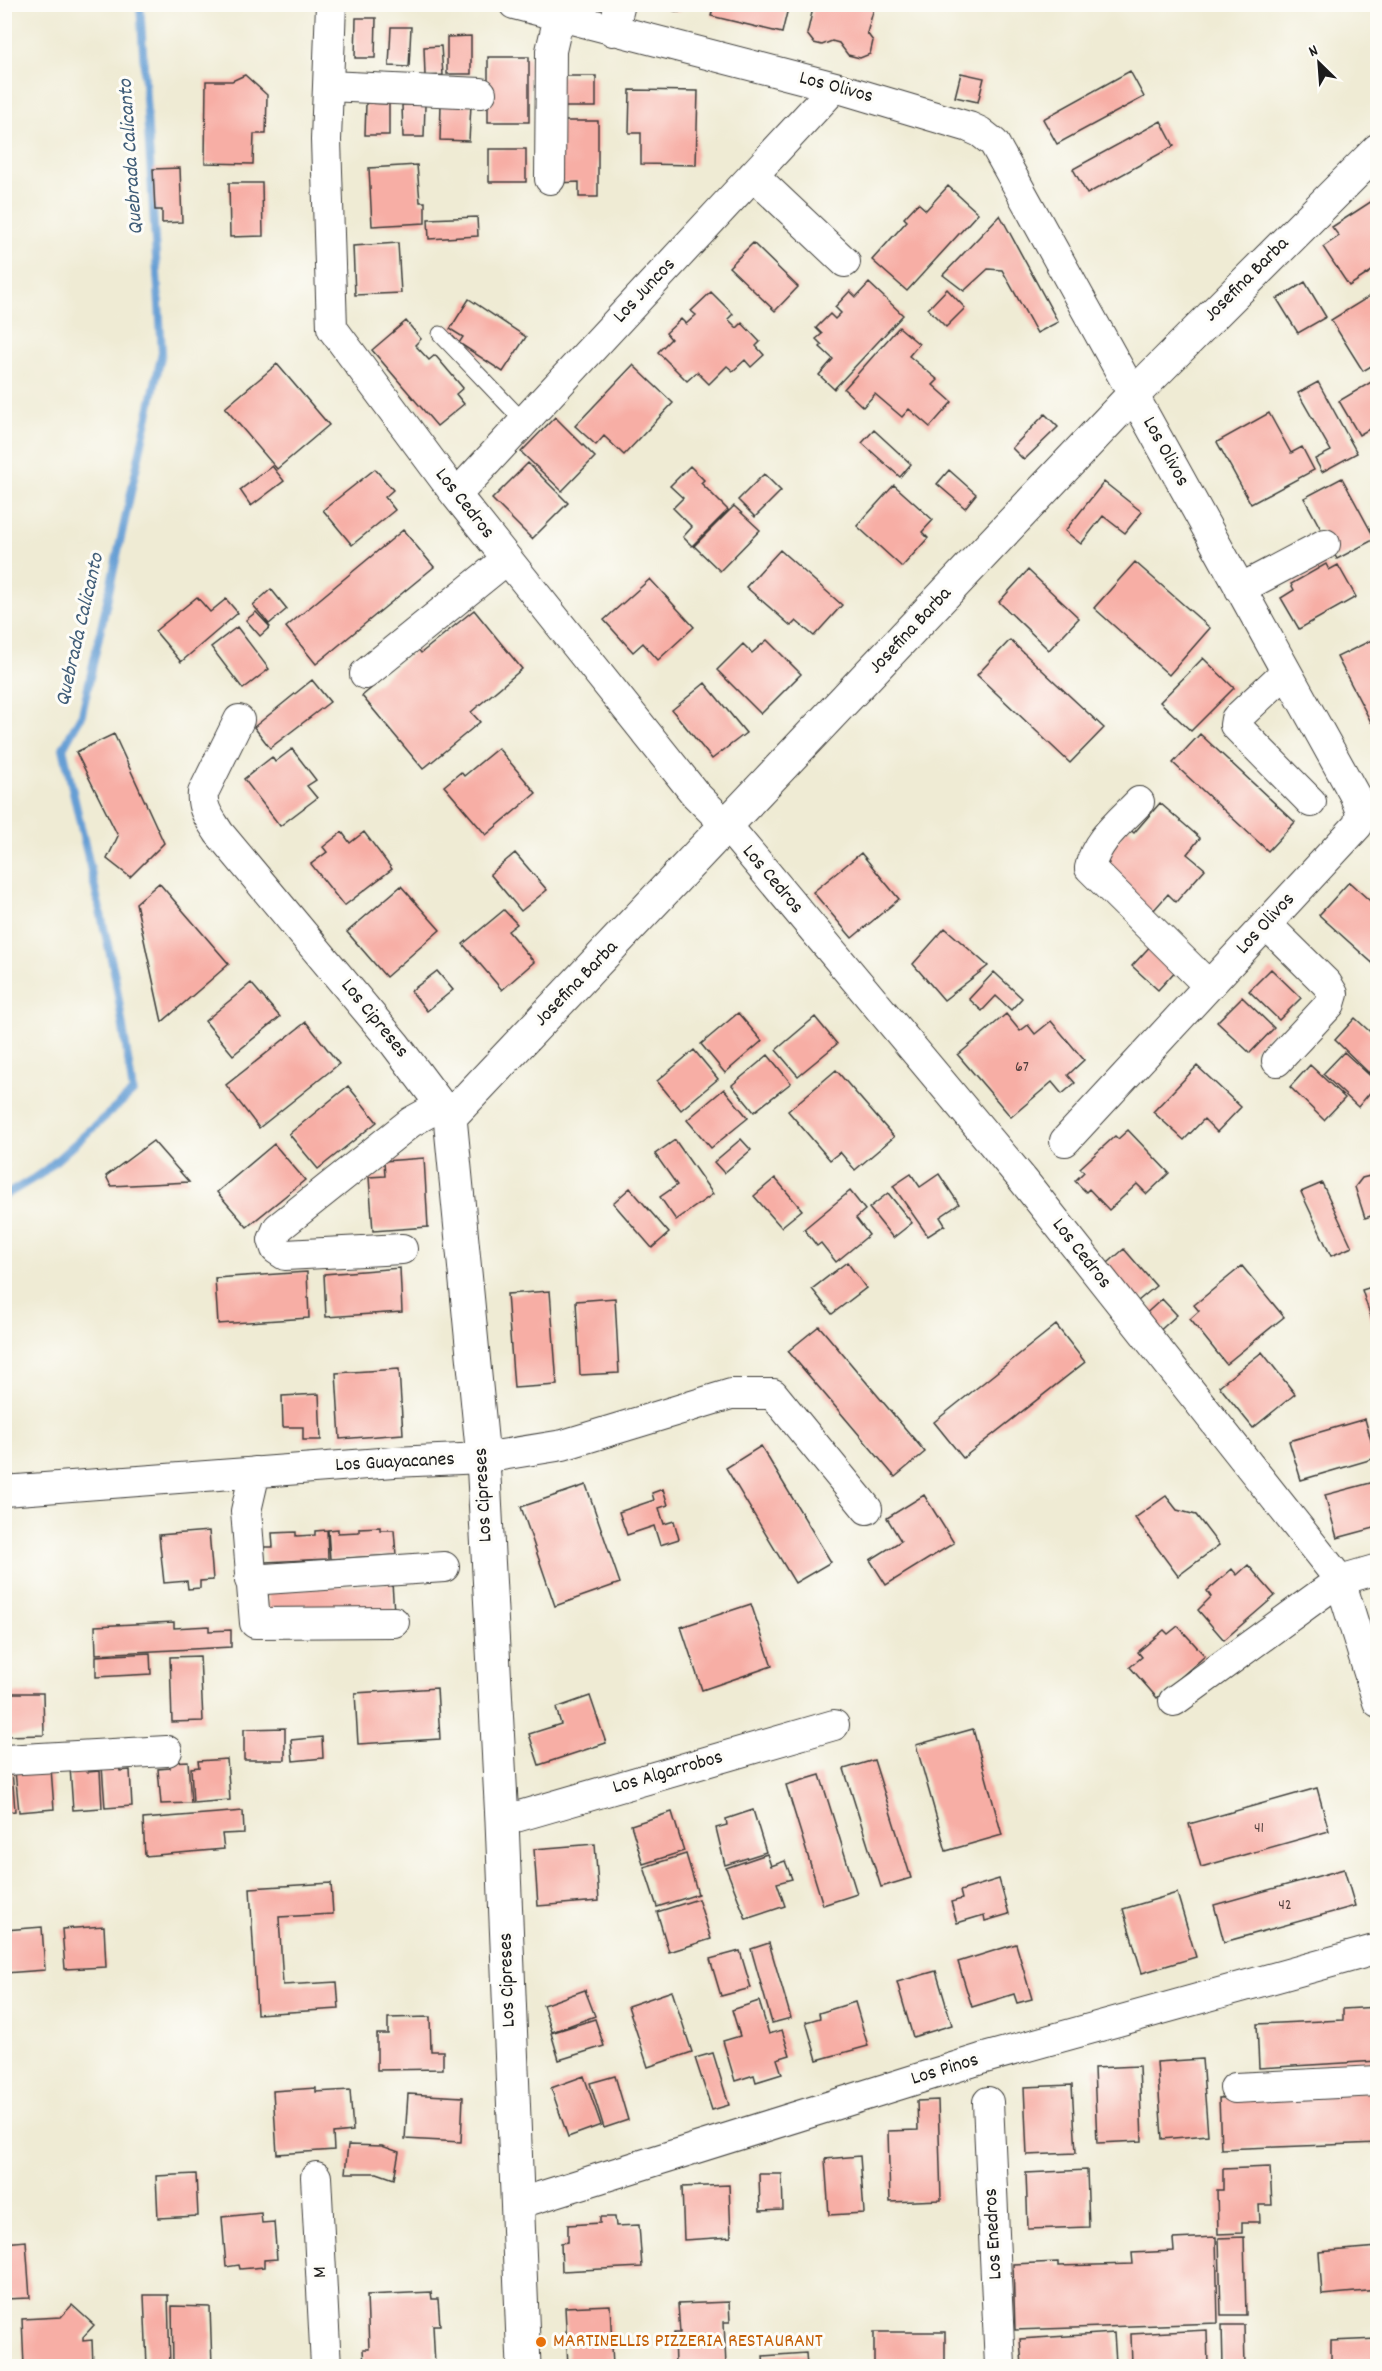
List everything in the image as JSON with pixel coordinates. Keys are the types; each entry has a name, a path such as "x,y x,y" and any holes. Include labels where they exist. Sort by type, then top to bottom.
{"street":[{"name":"Los Cedros","path":"331,4 326,140 331,325 456,495 696,795 727,826 1023,1180 1340,1580 1377,1702"},
{"name":"Los Olivos","path":"514,4 559,16 617,18 969,127 988,137 994,143 1361,812 1358,825 1065,1141"},
{"path":"549,179 551,51 559,16"},
{"path":"328,86 481,93"},
{"name":"Los Juncos","path":"456,495 835,87"},
{"name":"Josefina Barba","path":"446,1111 727,826 1133,395 1377,150"},
{"path":"753,175 845,262"},
{"path":"1240,589 1325,544"},
{"path":"365,674 507,559"},
{"path":"1286,672 1236,719 1235,725 1311,802"},
{"name":"Los Cipreses","path":"239,720 203,793 202,803 207,814 219,833 395,1044 446,1111 483,1458 502,1821 524,2367"},
{"path":"1139,802 1099,844 1093,854 1090,868 1209,986"},
{"path":"1266,924 1327,984 1333,994 1330,1004 1277,1061"},
{"path":"402,1248 285,1255 276,1249 273,1240 278,1228 402,1129 446,1111"},
{"name":"Los Guayacanes","path":"4,1491 483,1458 563,1445 731,1394 773,1394 867,1509"},
{"path":"255,1472 246,1511 255,1623 260,1625 394,1622"},
{"path":"250,1580 444,1567"},
{"path":"1174,1701 1340,1580 1377,1569"},
{"name":"Los Algarrobos","path":"502,1821 834,1725"},
{"path":"4,1760 167,1751"},
{"name":"Los Pinos","path":"517,2204 981,2059 1377,1949"},
{"path":"1235,2088 1377,2081"},
{"name":"Los Enedros","path":"988,2102 1000,2367"},
{"name":"M","path":"316,2177 326,2367"}],"lane":[{"path":"440,334 524,422"}],"building":[{"path":"649,4 681,4 679,12"},
{"path":"714,4 789,4 782,33 711,16"},
{"path":"814,4 861,4 874,8 867,33 873,41 870,54 860,58 848,55 839,43 832,41 822,45 814,43 807,34"},
{"path":"356,18 376,18 375,58 355,58"},
{"path":"391,27 411,27 409,67 389,66"},
{"path":"471,36 471,74 447,74 447,37"},
{"path":"441,46 443,75 425,76 424,47"},
{"path":"488,57 529,57 529,122 488,122"},
{"path":"1130,71 1144,97 1057,144 1043,119"},
{"path":"961,73 984,78 978,102 955,97"},
{"path":"245,75 267,95 266,134 254,134 253,164 205,163 206,81 232,81"},
{"path":"556,76 596,76 596,107 556,107"},
{"path":"630,90 698,91 696,165 641,164 641,133 629,133"},
{"path":"366,103 389,104 389,135 365,135"},
{"path":"441,104 471,105 469,141 440,140"},
{"path":"402,105 425,105 424,137 403,137"},
{"path":"560,121 598,121 598,197 579,197 579,182 557,183"},
{"path":"1161,121 1174,146 1087,194 1073,169"},
{"path":"489,149 526,149 526,182 489,182"},
{"path":"417,165 420,202 425,202 425,223 372,226 369,168"},
{"path":"180,168 182,222 162,223 162,210 155,210 153,169"},
{"path":"229,183 262,183 263,236 230,237"},
{"path":"948,186 978,213 907,291 872,260 907,221 904,218 918,203 926,210"},
{"path":"1372,201 1378,209 1378,267 1349,286 1323,247 1339,236 1332,227"},
{"path":"1000,215 1058,322 1037,333 1002,270 988,269 964,291 943,275"},
{"path":"477,217 478,236 429,239 428,219"},
{"path":"398,243 401,293 355,295 353,246"},
{"path":"753,243 798,287 775,311 729,267"},
{"path":"1305,282 1326,317 1298,333 1277,299"},
{"path":"869,283 903,315 834,389 819,375 833,359 820,347 822,345 816,339 822,334 816,328 830,314 835,319 841,313 835,307 850,291 856,297"},
{"path":"947,289 965,308 946,327 928,309"},
{"path":"1378,291 1378,362 1363,371 1331,320"},
{"path":"711,292 733,314 728,319 737,328 742,323 760,342 756,346 764,355 751,367 745,360 733,371 727,366 709,384 697,372 687,381 658,352 671,339 666,333 681,319 686,324 696,315 691,311"},
{"path":"469,299 526,337 503,372 459,343 463,337 450,329"},
{"path":"406,321 421,339 415,345 429,360 435,355 463,388 456,394 464,404 437,426 372,350"},
{"path":"899,327 919,344 909,356 938,380 933,385 952,402 930,427 909,409 902,417 875,394 863,407 844,389"},
{"path":"277,364 329,425 277,469 225,408"},
{"path":"633,365 673,403 624,455 604,436 596,445 575,426"},
{"path":"1378,378 1378,424 1359,435 1339,401"},
{"path":"1318,382 1357,453 1322,472 1315,459 1331,451 1298,393"},
{"path":"1269,413 1291,453 1302,447 1314,470 1251,504 1217,442"},
{"path":"1045,414 1058,427 1024,460 1012,448"},
{"path":"555,417 595,457 562,491 521,452"},
{"path":"874,430 911,464 900,477 862,443"},
{"path":"528,463 568,503 532,539 492,499"},
{"path":"272,466 284,481 251,506 240,490"},
{"path":"690,466 704,480 701,483 728,510 692,546 683,537 692,527 673,508 683,498 670,486"},
{"path":"375,469 393,490 385,497 395,510 352,545 323,510"},
{"path":"949,470 976,494 965,508 937,484"},
{"path":"764,474 781,491 755,517 738,500"},
{"path":"1342,478 1375,539 1337,559 1304,498"},
{"path":"1104,482 1142,512 1125,533 1103,516 1081,544 1065,531"},
{"path":"894,485 933,520 922,532 928,538 902,567 857,526"},
{"path":"734,506 760,530 720,571 694,546"},
{"path":"403,530 434,567 316,664 286,627"},
{"path":"780,550 842,605 814,636 796,621 791,626 746,587"},
{"path":"1135,562 1210,628 1169,675 1094,608"},
{"path":"1326,564 1329,570 1338,565 1356,597 1299,629 1281,598 1294,590 1291,584"},
{"path":"1028,570 1079,618 1049,650 999,602"},
{"path":"650,579 694,627 658,660 643,643 633,652 604,620"},
{"path":"271,589 287,609 269,624 253,605"},
{"path":"197,597 210,612 226,599 238,613 181,662 155,631"},
{"path":"474,610 522,669 471,712 480,722 423,769 362,696 418,649 421,653"},
{"path":"256,612 270,627 260,636 246,620"},
{"path":"237,627 269,669 243,689 211,647"},
{"path":"1378,637 1378,719 1371,722 1337,657"},
{"path":"767,640 801,674 761,714 717,670 743,644 752,653"},
{"path":"1010,640 1104,728 1070,763 977,675"},
{"path":"1203,658 1234,688 1191,731 1160,702"},
{"path":"312,680 330,702 270,748 254,727"},
{"path":"705,683 746,733 712,759 672,710"},
{"path":"114,734 164,843 130,877 107,859 118,836 76,752"},
{"path":"1200,734 1295,822 1268,851 1173,763"},
{"path":"498,748 536,793 486,835 444,786 461,772 464,776"},
{"path":"292,749 316,780 307,786 317,798 280,826 244,779 272,757 275,762"},
{"path":"1160,803 1200,838 1187,854 1205,869 1176,902 1168,894 1146,919 1099,874 1109,863 1103,858 1128,828 1134,833"},
{"path":"342,832 350,843 364,832 392,869 344,906 311,864 327,852 323,847"},
{"path":"515,853 547,890 521,911 490,874"},
{"path":"861,853 899,899 852,938 813,892"},
{"path":"1349,882 1378,908 1378,968 1319,915"},
{"path":"159,883 229,964 162,1022 136,903"},
{"path":"401,886 440,930 386,977 347,932"},
{"path":"504,910 517,924 508,931 534,962 502,990 463,944"},
{"path":"945,928 988,966 944,1000 913,964"},
{"path":"1154,942 1180,966 1158,990 1132,966"},
{"path":"1271,969 1301,998 1279,1020 1249,991"},
{"path":"437,971 453,990 427,1011 411,991"},
{"path":"994,972 1022,998 1011,1010 996,996 982,1011 969,999"},
{"path":"251,983 280,1017 233,1055 205,1021"},
{"path":"1242,997 1274,1028 1250,1053 1217,1022"},
{"path":"738,1013 762,1041 725,1073 701,1044"},
{"path":"1006,1014 1020,1031 1028,1025 1035,1034 1051,1021 1084,1060 1068,1075 1075,1083 1062,1094 1052,1082 1011,1117 958,1055"},
{"path":"815,1017 837,1044 798,1076 776,1050"},
{"path":"1355,1018 1378,1039 1378,1064 1369,1073 1335,1040"},
{"path":"306,1022 339,1064 259,1128 226,1085"},
{"path":"694,1050 718,1079 681,1110 657,1081"},
{"path":"1344,1052 1378,1083 1358,1107 1323,1074"},
{"path":"768,1055 791,1083 754,1112 732,1085"},
{"path":"1310,1065 1345,1098 1324,1120 1290,1087"},
{"path":"1197,1066 1241,1107 1217,1132 1204,1119 1184,1140 1153,1112"},
{"path":"836,1070 894,1137 855,1170 840,1152 830,1160 788,1111"},
{"path":"348,1086 377,1122 318,1169 289,1134"},
{"path":"724,1089 748,1118 711,1148 687,1120"},
{"path":"1128,1130 1169,1173 1147,1194 1137,1184 1109,1210 1089,1189 1086,1192 1075,1181 1084,1172 1080,1168 1115,1136 1118,1139"},
{"path":"741,1139 751,1150 724,1173 714,1162"},
{"path":"675,1140 713,1194 676,1220 660,1197 677,1185 655,1154"},
{"path":"153,1141 189,1182 111,1186 106,1176"},
{"path":"274,1144 305,1180 247,1227 217,1192"},
{"path":"424,1158 428,1227 373,1231 369,1177 385,1176 384,1161"},
{"path":"911,1174 920,1187 939,1174 959,1204 940,1217 945,1225 928,1236 893,1186"},
{"path":"1378,1174 1377,1236 1371,1216 1365,1218 1355,1187 1362,1178"},
{"path":"775,1178 802,1210 781,1227 754,1196"},
{"path":"1322,1183 1352,1247 1331,1256 1301,1192"},
{"path":"630,1188 669,1233 652,1248 613,1203"},
{"path":"850,1191 865,1210 856,1218 869,1235 836,1262 821,1243 817,1246 804,1229"},
{"path":"888,1193 912,1223 893,1238 869,1208"},
{"path":"1124,1249 1156,1286 1132,1306 1101,1269"},
{"path":"847,1262 866,1288 832,1314 812,1289"},
{"path":"1242,1266 1284,1317 1226,1364 1190,1319 1199,1311 1194,1305"},
{"path":"400,1268 402,1312 326,1317 324,1274"},
{"path":"307,1272 309,1318 218,1324 215,1278"},
{"path":"1378,1285 1378,1336 1377,1336 1362,1290"},
{"path":"550,1291 557,1385 514,1388 507,1294"},
{"path":"615,1298 619,1373 580,1375 576,1301"},
{"path":"1162,1299 1177,1315 1155,1335 1141,1318"},
{"path":"1056,1325 1085,1362 963,1458 934,1422"},
{"path":"819,1326 925,1452 895,1477 788,1351"},
{"path":"1262,1352 1295,1394 1253,1428 1219,1386"},
{"path":"399,1369 403,1434 340,1439 336,1373"},
{"path":"319,1394 321,1440 303,1440 303,1427 283,1427 282,1396"},
{"path":"1365,1419 1376,1458 1301,1480 1289,1441"},
{"path":"761,1446 831,1562 795,1583 726,1468"},
{"path":"1378,1481 1378,1527 1337,1538 1325,1495"},
{"path":"586,1485 620,1583 555,1606 521,1507"},
{"path":"663,1489 668,1505 659,1508 664,1524 674,1521 679,1539 660,1545 654,1526 627,1535 619,1512 654,1500 652,1493"},
{"path":"924,1495 954,1543 886,1585 870,1560 901,1541 887,1518"},
{"path":"1166,1496 1177,1510 1196,1515 1219,1545 1178,1576 1135,1518"},
{"path":"380,1527 380,1530 394,1530 396,1555 330,1559 328,1530 338,1529 338,1533 359,1532 359,1528"},
{"path":"327,1530 328,1559 265,1562 264,1547 273,1547 272,1533 296,1532 296,1536 315,1535 315,1531"},
{"path":"209,1531 213,1580 200,1581 200,1588 188,1589 187,1581 164,1583 159,1535"},
{"path":"1248,1565 1275,1596 1224,1640 1198,1610 1211,1597 1207,1591 1232,1569 1237,1575"},
{"path":"392,1583 394,1612 269,1619 268,1591"},
{"path":"751,1604 772,1666 702,1690 681,1627"},
{"path":"174,1622 174,1628 209,1626 209,1631 231,1630 231,1647 96,1654 95,1626"},
{"path":"1178,1626 1205,1656 1157,1698 1130,1667 1142,1657 1138,1652 1164,1630 1168,1634"},
{"path":"150,1653 151,1674 96,1677 96,1656"},
{"path":"200,1656 203,1721 172,1722 170,1657"},
{"path":"437,1688 440,1739 358,1744 355,1693"},
{"path":"4,1693 43,1693 44,1735 4,1736"},
{"path":"590,1696 606,1743 539,1765 529,1734 561,1724 556,1708"},
{"path":"285,1728 285,1760 244,1760 244,1729"},
{"path":"973,1729 1002,1835 946,1851 916,1745"},
{"path":"322,1737 323,1758 293,1761 291,1740"},
{"path":"227,1759 230,1800 193,1803 191,1768 199,1767 198,1761"},
{"path":"874,1760 911,1878 881,1887 844,1769"},
{"path":"188,1761 191,1803 161,1804 158,1769 170,1768 170,1762"},
{"path":"119,1764 120,1771 130,1770 132,1806 105,1808 102,1766"},
{"path":"88,1766 88,1772 100,1771 102,1808 73,1810 70,1767"},
{"path":"51,1768 54,1809 19,1812 15,1771"},
{"path":"12,1770 15,1811 4,1812 4,1771"},
{"path":"820,1775 857,1894 823,1905 786,1785"},
{"path":"1317,1788 1329,1831 1201,1867 1189,1824"},
{"path":"753,1810 766,1852 725,1865 716,1828 727,1825 726,1819"},
{"path":"243,1811 244,1833 222,1834 224,1849 145,1856 143,1819"},
{"path":"672,1812 684,1851 643,1864 631,1825"},
{"path":"595,1844 599,1901 538,1906 534,1849"},
{"path":"686,1854 698,1894 657,1907 644,1867"},
{"path":"767,1854 771,1866 785,1861 792,1879 777,1883 785,1906 746,1919 726,1868"},
{"path":"1344,1869 1355,1906 1224,1942 1214,1905"},
{"path":"999,1879 1009,1914 985,1921 984,1915 957,1923 951,1902 962,1899 960,1891"},
{"path":"331,1883 333,1914 279,1917 283,1985 337,1982 339,2009 257,2014 250,1888"},
{"path":"1177,1893 1196,1957 1142,1973 1123,1909"},
{"path":"698,1899 711,1939 669,1952 657,1912"},
{"path":"104,1926 106,1967 65,1969 62,1929"},
{"path":"42,1927 45,1970 5,1973 5,1930"},
{"path":"769,1943 791,2018 772,2023 751,1949"},
{"path":"1016,1944 1032,1999 1017,2003 1014,1994 972,2007 958,1962"},
{"path":"740,1951 751,1988 721,1996 710,1959"},
{"path":"936,1971 952,2025 913,2037 897,1982"},
{"path":"585,1990 595,2016 552,2032 543,2005"},
{"path":"672,1991 692,2052 648,2067 628,2006"},
{"path":"759,2001 769,2034 782,2030 790,2055 777,2059 782,2074 756,2082 754,2075 735,2081 723,2041 740,2036 732,2010"},
{"path":"855,2002 868,2046 817,2060 806,2022 820,2018 819,2013"},
{"path":"1378,2007 1378,2061 1259,2068 1257,2024 1343,2020 1343,2009"},
{"path":"430,2017 431,2051 443,2051 443,2069 377,2070 377,2034 388,2034 388,2018"},
{"path":"595,2019 604,2046 559,2060 551,2033"},
{"path":"713,2053 729,2105 712,2110 695,2058"},
{"path":"1202,2059 1208,2135 1162,2139 1157,2062"},
{"path":"1139,2066 1142,2141 1097,2143 1094,2068"},
{"path":"584,2076 601,2125 568,2137 551,2088"},
{"path":"615,2076 628,2120 604,2128 590,2083"},
{"path":"1072,2085 1076,2153 1027,2155 1024,2087"},
{"path":"316,2088 316,2092 350,2090 353,2131 333,2133 334,2150 277,2154 273,2091"},
{"path":"1378,2091 1378,2143 1221,2149 1219,2098"},
{"path":"408,2094 463,2097 461,2142 405,2139"},
{"path":"938,2100 941,2200 890,2202 888,2131 918,2130 917,2101"},
{"path":"348,2145 382,2146 399,2152 394,2179 377,2173 345,2173"},
{"path":"860,2156 864,2213 829,2215 825,2159"},
{"path":"1270,2167 1272,2205 1259,2205 1260,2222 1242,2222 1242,2233 1218,2234 1217,2190 1223,2190 1223,2169"},
{"path":"1087,2170 1089,2227 1028,2229 1026,2173"},
{"path":"196,2174 198,2216 158,2218 156,2176"},
{"path":"759,2174 782,2174 783,2210 760,2211"},
{"path":"729,2185 731,2237 684,2240 682,2187"},
{"path":"261,2213 262,2223 274,2222 277,2259 264,2260 264,2267 240,2269 239,2265 226,2267 222,2217"},
{"path":"600,2217 615,2217 616,2226 639,2225 642,2267 562,2271 561,2243 568,2242 568,2225 600,2223"},
{"path":"1216,2237 1218,2323 1015,2330 1013,2264 1058,2262 1058,2266 1133,2264 1132,2253 1174,2251 1173,2239"},
{"path":"1244,2237 1246,2315 1221,2315 1219,2238"},
{"path":"26,2241 30,2298 4,2299 4,2243"},
{"path":"1378,2247 1378,2290 1322,2295 1319,2252"},
{"path":"431,2292 432,2299 438,2299 440,2325 433,2325 435,2366 364,2366 363,2349 369,2349 367,2295"},
{"path":"144,2295 168,2295 170,2366 147,2366"},
{"path":"729,2302 730,2322 724,2322 726,2366 675,2366 674,2333 680,2333 678,2304"},
{"path":"72,2305 94,2325 83,2337 83,2341 92,2340 93,2366 24,2366 22,2319 61,2317"},
{"path":"610,2305 613,2366 568,2366 565,2307"},
{"path":"172,2306 210,2307 212,2366 173,2366"},
{"path":"1222,2325 1244,2325 1245,2366 1223,2366"},
{"path":"1207,2330 1208,2366 1132,2366 1131,2334"},
{"path":"874,2332 945,2332 945,2366 874,2366"},
{"path":"1114,2333 1116,2363 1104,2363 1104,2366 1022,2366 1020,2339"},
{"path":"1378,2339 1378,2366 1331,2366 1331,2341"},
{"path":"806,2353 807,2366 764,2366 763,2356"}],"waterway":[{"name":"Quebrada Calicanto","path":"4,1196 41,1174 133,1092 115,976 63,748 82,714 162,352 140,4"}],"place":[{"name":"MARTINELLIS PIZZERIA RESTAURANT","path":"541,2342"}]}
